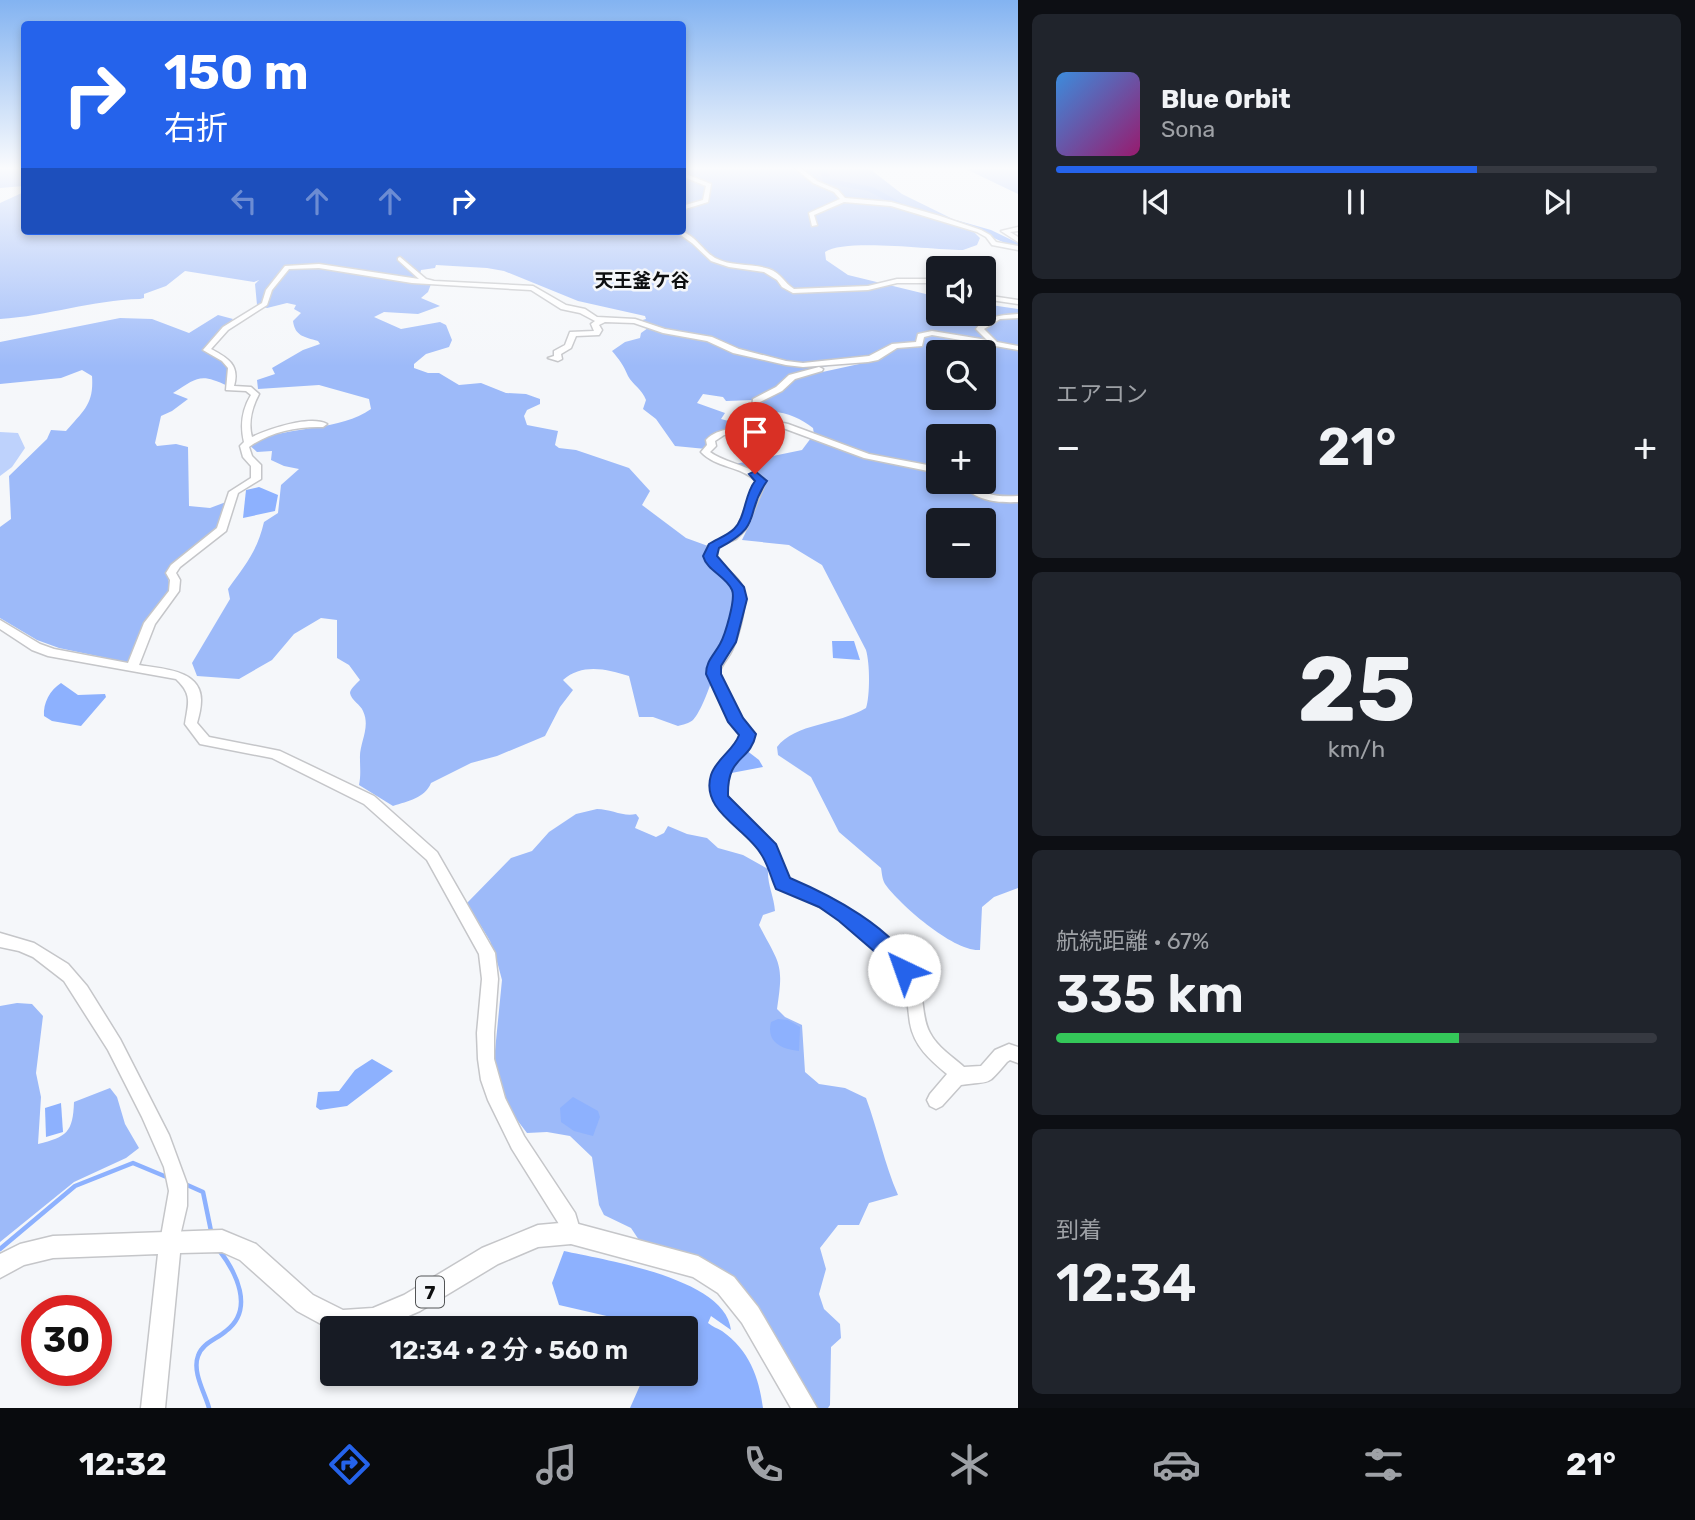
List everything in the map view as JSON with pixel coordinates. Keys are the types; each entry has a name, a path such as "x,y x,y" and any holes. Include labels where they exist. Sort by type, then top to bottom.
{"main road":[{"name":"7","path":"0,1267 20,1255 53,1247 222,1241 248,1252 305,1303 342,1322 373,1320 412,1303 490,1256 538,1236 570,1233 698,1267 726,1285 750,1315 805,1408"},
{"path":"153,1408 170,1242"}],"street":[{"path":"684,235 695,242 705,255 730,266 777,274 785,286 793,291 868,288 897,281 926,281"},
{"path":"984,235 999,246 1018,248"},
{"path":"400,259 429,282"},
{"path":"249,442 245,428 250,403 255,394 248,389 229,388 234,375 231,365 225,358 207,350 236,318 265,304 269,290 287,267 346,270 400,281 443,285 477,284 533,288 564,307 577,309 596,318 635,321 658,330 709,340 736,351 786,363 811,364 875,358"},
{"path":"996,299 1018,302"},
{"path":"991,340 983,334 981,326 999,317 1018,316"},
{"path":"552,359 558,359 557,352 568,346 573,334 596,333 598,330 595,324 607,319"},
{"path":"926,468 867,456 785,426 759,422 755,419 756,401 792,377 875,358 895,345 919,344 924,334 967,340"},
{"path":"996,344 1018,348"},
{"path":"759,422 749,428 715,435 710,440 712,446 705,452 718,462 755,474 761,481 753,492 742,528 737,534 718,543 711,551 711,561 736,584 740,599 729,642 713,666 713,674 737,722 748,734 746,742 729,758 719,776 720,797 726,807 757,834 769,850 783,883 825,901 889,951 904,970 912,986 921,1034 959,1074"},
{"path":"132,667 150,624 174,591 175,580 171,573 176,565 222,528 234,492 256,480 256,465 248,457 244,446 300,425 323,424"},
{"path":"976,494 993,500 1018,499"},
{"path":"0,624 36,647 52,653 168,671 188,681 193,688 195,699 191,724 205,741 275,754 357,792 432,856 487,953 490,966 490,1010 485,1055 495,1101 568,1220 570,1233"},
{"path":"0,940 39,953 70,977 110,1042 173,1163 178,1186 170,1242"},
{"path":"936,1100 959,1074 985,1075 1000,1056 1009,1052 1018,1055"}],"shaded area":[{"path":"0,235 977,235 980,238 977,245 963,250 870,245 835,248 825,252 826,260 848,275 926,294 926,326 996,326 996,306 1018,309 1018,888 994,897 982,907 980,950 969,949 942,936 892,893 885,884 881,868 839,832 811,777 778,755 777,747 795,733 866,708 869,671 866,650 822,565 789,545 742,540 752,519 756,494 766,480 757,472 735,464 802,450 814,434 813,428 808,424 783,413 763,413 759,421 757,404 795,378 882,359 891,351 807,371 754,400 726,401 723,397 703,394 697,403 725,413 721,419 740,424 739,428 710,435 708,439 711,444 706,449 675,446 656,419 643,409 646,400 644,396 612,351 625,342 640,338 641,333 648,328 639,321 646,319 645,316 578,301 504,271 436,265 435,268 421,270 420,274 431,284 428,292 421,298 440,306 418,314 384,312 374,317 401,329 440,322 446,325 452,340 449,347 426,354 414,364 414,368 428,373 439,373 459,385 481,383 506,393 526,394 540,399 540,404 527,410 524,416 527,425 558,431 555,445 559,448 576,450 629,468 650,491 642,505 686,538 708,546 707,559 737,590 713,678 692,721 678,726 653,717 639,717 629,676 595,669 578,671 563,680 573,690 560,707 545,736 497,756 471,763 431,783 420,796 393,806 359,785 360,753 366,723 362,709 350,693 360,680 349,665 337,658 337,620 321,618 294,634 272,660 239,679 197,676 192,663 230,599 228,589 254,550 264,522 278,513 281,485 299,469 271,460 272,451 257,452 248,444 263,438 358,416 371,409 369,399 319,385 258,389 257,380 275,374 272,368 303,350 320,344 296,330 293,321 301,313 294,309 296,305 287,303 267,308 257,305 255,284 259,280 254,282 185,271 166,286 144,294 144,298 0,319"},
{"path":"218,315 233,319 205,348 206,352 229,365 228,386 205,378 188,383 173,393 188,399 161,416 155,443 157,446 176,444 188,447 189,506 210,508 226,502 218,529 171,567 168,578 171,591 130,663 59,648 37,640 0,618 0,527 11,519 9,476 47,439 51,430 66,431 83,412 91,393 92,376 82,370 61,378 0,384 0,342 120,318 152,319 189,333"},
{"path":"0,432 18,433 25,448 12,467 0,476"},
{"path":"259,487 278,495 275,511 243,518 246,490"},
{"path":"832,641 854,641 860,660 833,658"},
{"path":"61,683 78,695 105,694 106,697 81,726 52,721 44,716 48,697"},
{"path":"746,750 759,760 763,767 726,774 733,761"},
{"path":"597,809 636,814 639,818 635,828 656,837 664,833 668,826 707,838 718,848 743,855 768,869 775,911 763,915 759,925 772,949 780,973 777,1009 785,1017 802,1025 805,1072 819,1084 845,1088 866,1098 898,1195 869,1203 859,1225 838,1225 820,1248 826,1269 819,1294 824,1309 840,1324 841,1338 831,1347 828,1408 818,1408 810,1401 699,1258 639,1240 631,1228 604,1215 599,1205 592,1157 570,1136 547,1132 527,1133 505,1104 494,1061 502,980 490,941 467,903 511,858 532,851 549,832 576,814"},
{"path":"32,1004 43,1016 36,1073 41,1097 38,1144 56,1139 66,1132 72,1120 74,1102 110,1088 117,1097 125,1124 139,1148 126,1158 74,1182 0,1242 0,1006"},
{"path":"778,1019 788,1020 800,1027 799,1051 781,1046 773,1039 771,1022"},
{"path":"372,1059 393,1071 347,1106 320,1110 316,1107 318,1092 339,1091 355,1070"},
{"path":"573,1097 598,1111 600,1117 593,1136 574,1131 561,1122 560,1108"},
{"path":"61,1103 63,1132 46,1137 45,1108"},
{"path":"564,1251 661,1274 708,1297 724,1312 731,1330 711,1316 708,1323 731,1338 746,1356 759,1386 763,1408 630,1408 640,1386 698,1386 698,1316 607,1316 559,1305 552,1283"}],"waterway":[{"path":"994,235 1018,246"},
{"path":"0,1249 75,1186 133,1163 169,1178"},
{"path":"185,1184 203,1192 211,1231"},
{"path":"209,1408 198,1376 198,1356 206,1344 235,1322 241,1302 236,1279 219,1250"}],"district":[{"name":"天王釜ケ谷","path":"642,280"}],"route":[{"path":"755,474 761,481 753,492 746,522 737,534 713,546 710,556 711,561 736,584 740,599 729,642 725,652 713,666 713,674 737,722 748,734 746,742 729,758 719,776 720,797 726,807 757,834 769,850 778,877 783,883 825,901 846,915 889,951 904,970"}]}
